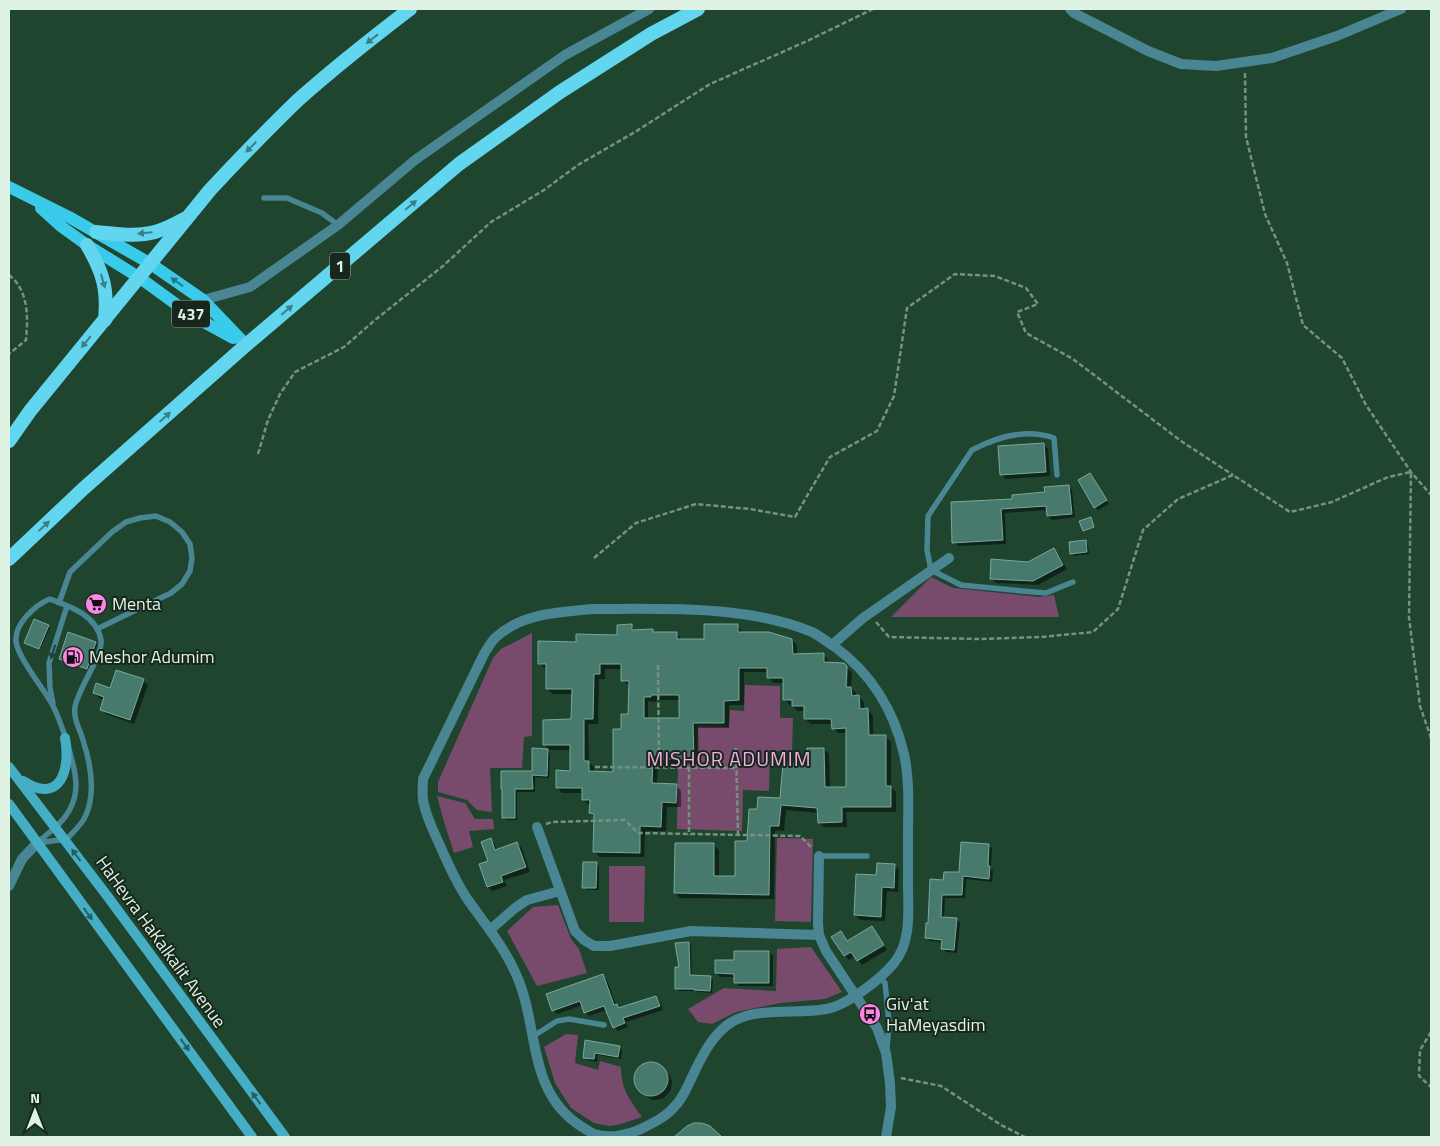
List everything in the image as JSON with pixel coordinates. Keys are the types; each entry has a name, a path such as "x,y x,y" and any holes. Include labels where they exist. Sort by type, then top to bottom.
{"highway":[{"path":"9,441 30,411 210,190 298,101 345,60 410,9"},
{"name":"1","path":"9,559 83,489 246,345 459,164 560,92 651,34 698,9"},
{"path":"96,232 119,234 150,233 175,224 189,216"},
{"path":"87,245 96,260 106,288 105,320"}],"main road":[{"name":"437","path":"9,188 69,217 151,264 203,300 246,345"},
{"name":"437","path":"32,199 62,227 87,245 140,278 192,314 246,345"},
{"path":"16,777 37,789 54,787 59,783 66,766 65,738"},
{"name":"HaHevra HaKalkalit Avenue","path":"9,767 66,840 285,1137"},
{"path":"9,804 252,1137"}],"street":[{"path":"203,300 250,287 338,224 415,160 566,55 649,9"},
{"path":"1070,9 1125,41 1181,64 1216,66 1272,58 1337,36 1401,9"},
{"path":"832,645 869,614 949,558"},
{"path":"594,609 645,609 725,613 762,618 794,626 816,634 832,645 865,673 885,702 904,754 908,781 908,924 903,948 894,963 879,978 840,1005 826,1009 746,1016 730,1023 715,1036 675,1107 658,1121 633,1133 612,1137 594,1134 572,1121 555,1103 544,1082 521,985 500,943 466,896 447,861 428,818 422,798 423,779 484,654 495,638 514,625 534,617 594,609"},
{"path":"537,826 574,931 594,946 610,946 691,931 819,935"},
{"path":"9,886 22,859 37,843"},
{"path":"819,856 819,935 826,951 877,1028 887,1058 891,1107 886,1137"},
{"path":"490,930 527,900 560,891"}],"lane":[{"path":"264,198 287,198 322,213 338,224"},
{"path":"1057,475 1054,438 1043,434 1020,433 983,444 972,450 928,516 927,550 931,570 961,585 1046,592 1073,582"},
{"path":"59,603 70,572 112,532 126,522 140,518 156,516 170,522 182,532 190,544 192,558 190,571 182,584 172,593 97,629"},
{"path":"37,843 66,840 84,819 89,804 92,785 90,765 84,740 75,718 75,708 78,696 99,651 101,640 97,629 89,618 76,609 50,599 40,603 31,611 18,630 16,640 20,653 55,710"},
{"path":"37,843 55,828 69,810 76,785 65,738 55,710 50,688 49,663 67,606"},
{"path":"819,856 867,856"},
{"path":"879,978 885,983 889,1022 887,1058"},
{"path":"532,1037 557,1021 569,1019 604,1025"}],"path":[{"path":"258,454 268,420 280,394 295,372 344,348 375,320 443,266 491,222 544,190 578,165 635,132 710,84 805,42 873,9"},
{"path":"1245,62 1246,137 1265,214 1287,263 1303,325 1342,358 1366,405 1411,472 1431,495"},
{"path":"594,558 636,523 696,504 750,509 795,517 830,457 877,431 894,396 907,308 955,274 995,276 1026,288 1038,304 1017,312 1026,333 1073,359 1181,441 1290,512 1332,502 1388,477 1411,472"},
{"path":"9,275 22,291 26,304 27,322 26,340 9,354"},
{"path":"1411,472 1409,617 1420,706 1431,738"},
{"path":"869,614 890,637 979,639 1042,637 1093,632 1118,609 1143,530 1178,499 1233,475"},
{"path":"658,665 659,767"},
{"path":"736,748 738,834"},
{"path":"595,767 736,768"},
{"path":"689,767 689,834"},
{"path":"537,826 552,822 625,820 638,834 800,836 819,856"},
{"path":"1431,1032 1420,1050 1419,1076 1431,1087"},
{"path":"889,1076 941,1086 1001,1125 1025,1137"}],"shaded area":[{"path":"931,577 953,588 1039,597 1054,595 1059,617 891,617"},
{"path":"532,633 532,736 524,737 522,768 490,768 492,812 477,810 467,800 438,792 438,782 493,658 501,649"},
{"path":"745,685 780,686 780,718 793,718 792,751 770,751 769,791 743,790 742,831 677,829 678,760 697,760 698,726 729,727 730,710 744,711"},
{"path":"437,796 465,803 475,819 493,819 494,829 469,831 473,847 454,853"},
{"path":"777,838 813,839 811,922 775,921"},
{"path":"609,866 645,866 644,922 609,922"},
{"path":"558,905 571,939 579,949 587,973 537,986 507,931 533,907"},
{"path":"811,947 842,992 825,999 780,1003 736,1012 712,1024 698,1022 688,1009 724,988 776,991 777,949"},
{"path":"566,1034 578,1035 575,1063 598,1070 600,1061 621,1067 624,1088 642,1117 610,1126 594,1123 571,1108 555,1083 544,1047"}],"building":[{"path":"1044,443 1046,472 1000,475 998,446"},
{"path":"1090,473 1107,500 1094,508 1078,480"},
{"path":"1069,485 1072,514 1047,516 1046,506 1001,509 1003,540 952,543 951,502 1012,499 1012,495 1045,492 1044,487"},
{"path":"1091,517 1094,527 1083,531 1079,521"},
{"path":"1086,540 1087,552 1070,554 1069,542"},
{"path":"1054,548 1063,565 1033,581 990,579 991,559 1028,562"},
{"path":"34,619 49,625 39,649 24,643"},
{"path":"632,624 632,630 653,629 653,632 677,632 677,639 704,639 704,624 738,624 738,632 769,632 792,639 793,654 824,653 824,662 844,663 847,666 846,687 851,687 852,696 859,695 860,709 868,708 869,735 886,735 886,786 891,786 891,807 842,807 842,822 818,823 817,808 781,805 779,826 770,826 769,895 674,893 675,843 714,843 714,876 735,876 735,841 747,841 749,809 757,809 758,797 780,798 783,763 807,764 807,748 824,748 825,787 846,787 846,728 832,729 831,719 804,719 804,706 792,706 792,700 783,700 783,678 767,678 767,668 739,668 739,700 724,701 724,723 693,723 694,759 653,759 652,783 677,784 676,803 662,802 661,827 640,826 640,853 593,852 594,814 589,813 590,800 582,800 582,788 556,788 556,770 570,771 570,745 543,745 543,720 571,719 572,689 546,689 546,664 538,664 538,641 576,642 576,634 617,635 617,625","holes":["600,664 621,664 621,681 629,681 628,714 621,714 621,729 613,729 613,772 589,771 589,761 584,761 584,719 593,719 594,674 600,674","651,695 679,695 679,718 644,718 644,697 651,697"]},
{"path":"68,632 96,642 87,669 59,659"},
{"path":"116,670 144,679 130,720 100,710 104,697 93,693 96,683 110,688"},
{"path":"532,748 548,749 547,776 532,775 533,789 515,789 515,818 502,818 501,771 532,771"},
{"path":"491,838 495,850 517,842 526,867 501,876 503,882 487,887 479,864 488,861 481,842"},
{"path":"961,842 989,844 989,879 963,876 962,895 942,895 941,917 957,918 954,950 941,949 942,940 925,938 926,923 928,923 930,879 943,880 944,872 959,872"},
{"path":"583,862 597,862 596,888 582,888"},
{"path":"877,863 895,864 894,888 882,887 881,917 854,915 856,874 876,875"},
{"path":"872,926 884,945 857,961 851,952 844,956 831,937 841,931 847,941"},
{"path":"689,942 690,975 711,976 710,991 675,989 675,967 679,967 675,943"},
{"path":"734,951 769,951 769,983 734,983 734,974 715,973 715,960 734,960"},
{"path":"603,974 614,1005 617,1004 618,1008 656,996 660,1006 623,1018 625,1023 613,1028 604,1006 584,1013 580,1001 552,1011 546,994"},
{"path":"585,1040 620,1046 618,1057 595,1053 594,1059 583,1058"},
{"path":"651,1062 658,1063 663,1067 667,1072 667,1086 663,1091 658,1095 651,1096 644,1095 639,1091 635,1086 634,1079 635,1072 639,1067 644,1063"},
{"path":"694,1123 710,1126 722,1137 674,1137 687,1126"}],"place":[{"name":"Menta","path":"96,604"},
{"name":"Meshor Adumim","path":"73,657"},
{"name":"Giv'at HaMeyasdim","path":"870,1014"}],"district":[{"name":"MISHOR ADUMIM","path":"729,759"}]}
